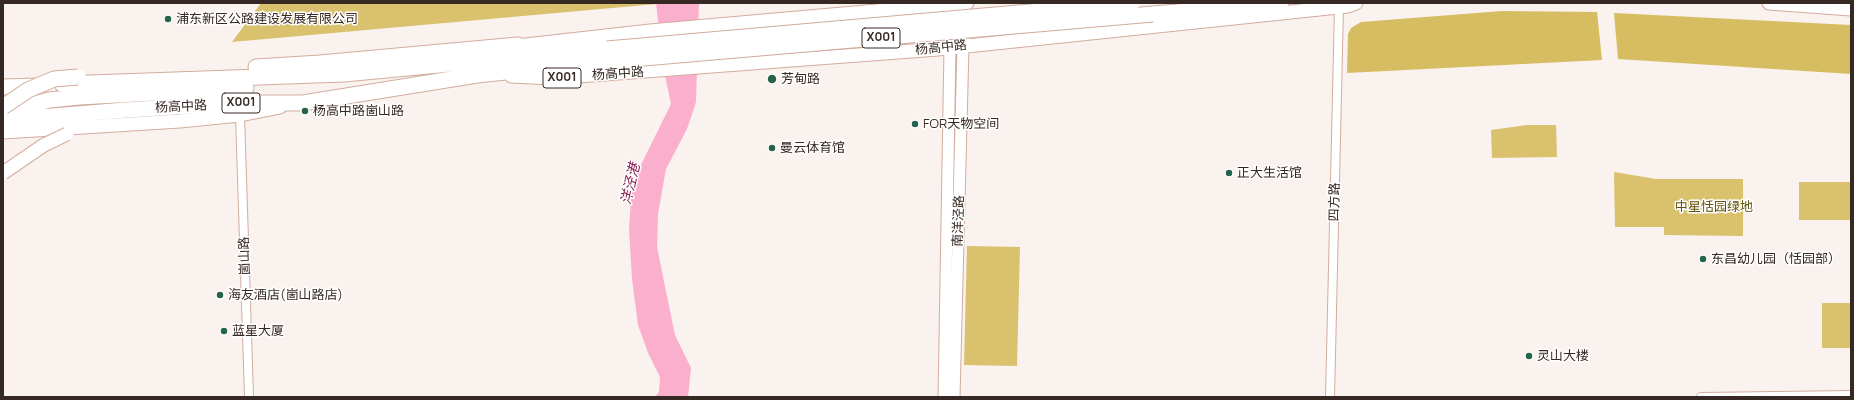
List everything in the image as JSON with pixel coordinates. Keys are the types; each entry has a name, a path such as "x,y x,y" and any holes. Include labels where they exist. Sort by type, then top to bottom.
{"highway":[{"name":"杨高中路","path":"3,119 240,103 303,103 608,55 1132,3"},
{"name":"杨高中路","path":"3,88 344,74 1153,14 1281,3"},
{"path":"3,107 28,90 54,80 78,77 320,64 518,45"},
{"path":"3,119 24,107 57,100 266,86 344,74"},
{"path":"3,77 48,85"}],"main road":[{"name":"杨高中路","path":"286,76 450,58 518,45 650,31 961,3"},
{"path":"961,3 963,46"},
{"path":"950,48 961,3"},
{"name":"杨高中路","path":"477,75 552,78 714,67 950,48 1340,7 1356,3"},
{"path":"1769,3 1851,9"},
{"name":"南洋泾路","path":"954,397 963,46"},
{"name":"南洋泾路","path":"944,397 950,48"},
{"path":"240,115 303,103"},
{"name":"X001","path":"3,132 180,121 240,115"},
{"path":"3,173 44,145 67,134 106,125"}],"street":[{"name":"四方路","path":"1330,397 1340,7"},
{"name":"崮山路","path":"240,115 249,397"},
{"path":"1701,397 1851,395"}],"green space":[{"path":"261,3 656,3 657,4 232,42"},
{"path":"1527,125 1556,125 1557,157 1492,158 1491,130"},
{"name":"中星恬园绿地","path":"1614,172 1656,179 1743,179 1743,236 1664,235 1664,227 1615,227"},
{"path":"1799,182 1850,182 1850,220 1799,220"},
{"path":"967,246 1020,247 1017,366 964,365"},
{"path":"1822,303 1851,303 1851,348 1822,348"}],"shaded area":[{"path":"656,3 699,3 696,102 687,129 666,169 658,214 657,247 675,335 691,368 688,397 655,397 659,392 660,377 648,353 638,325 632,279 629,229 632,183 671,104 663,66"},
{"path":"1502,11 1597,12 1602,60 1347,73 1348,34 1351,28 1361,22"},
{"path":"1614,13 1851,25 1851,74 1618,59"}],"place":[{"name":"浦东新区公路建设发展有限公司","path":"168,19"},
{"name":"芳甸路","path":"772,79"},
{"name":"杨高中路崮山路","path":"305,111"},
{"name":"FOR天物空间","path":"915,124"},
{"name":"曼云体育馆","path":"772,148"},
{"name":"正大生活馆","path":"1229,173"},
{"name":"东昌幼儿园（恬园部）","path":"1703,259"},
{"name":"海友酒店(崮山路店)","path":"220,295"},
{"name":"蓝星大厦","path":"224,331"},
{"name":"灵山大楼","path":"1529,356"}],"water label":[{"name":"洋泾港","path":"631,184"}]}
